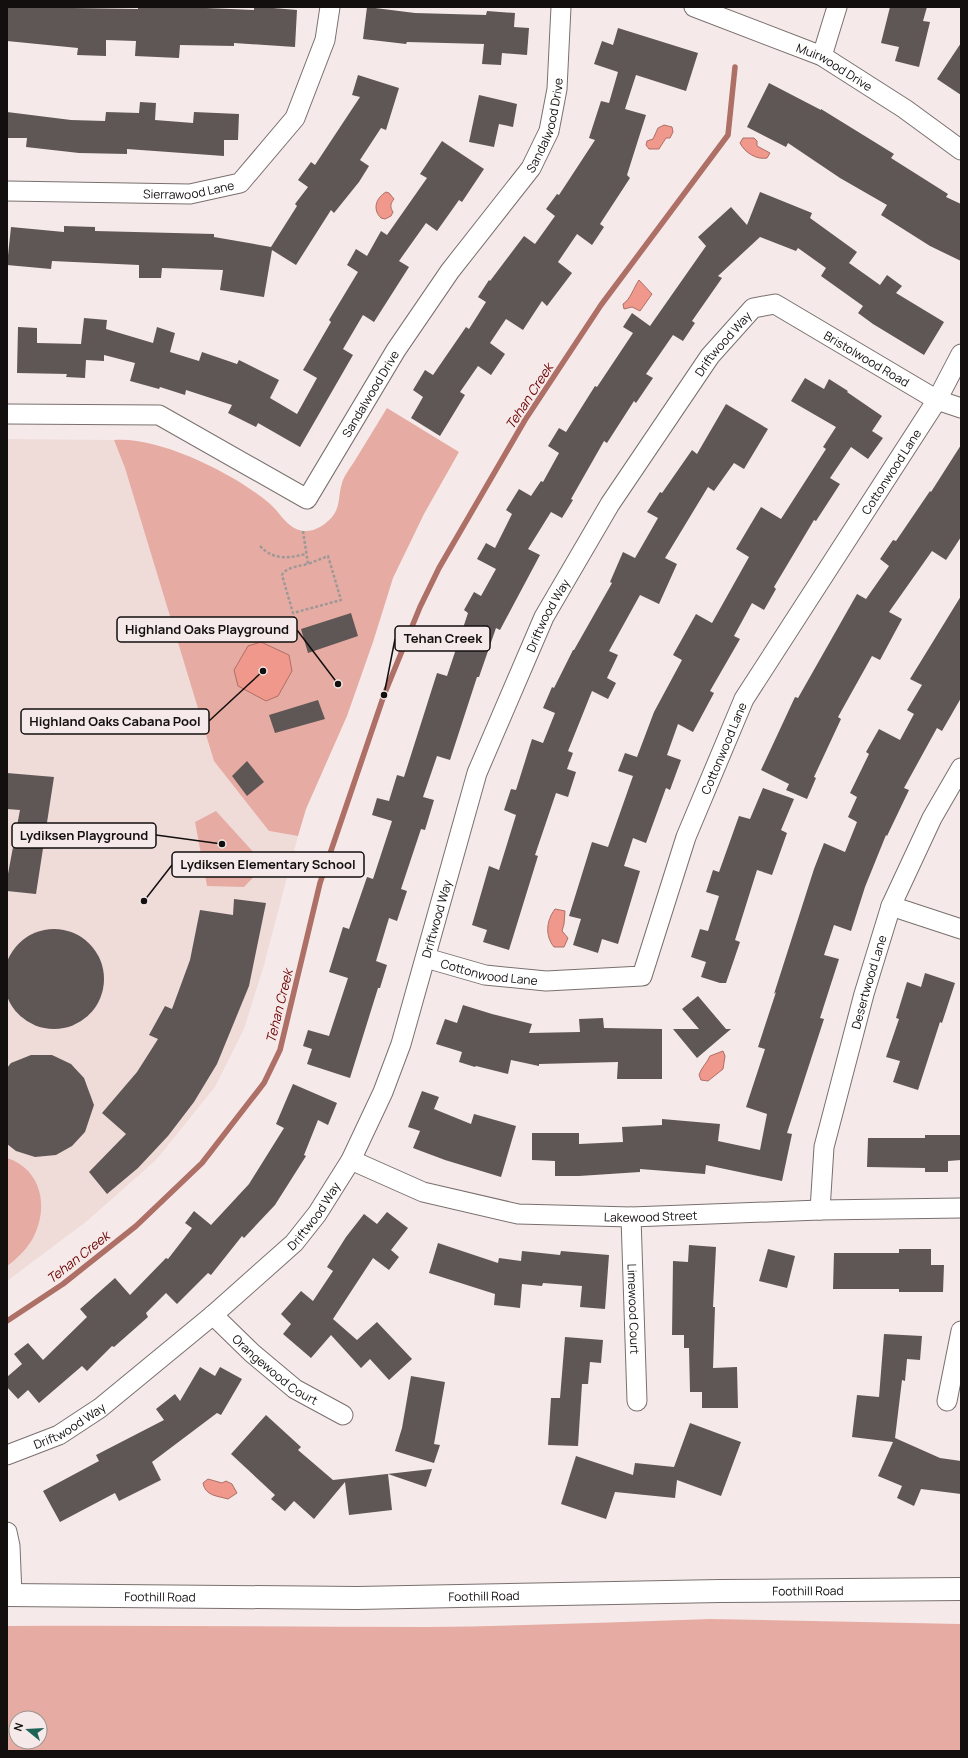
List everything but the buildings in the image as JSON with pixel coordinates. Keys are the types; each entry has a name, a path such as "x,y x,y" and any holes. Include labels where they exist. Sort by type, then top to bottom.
{"main road":[{"name":"Foothill Road","path":"10,1595 357,1598 712,1591 961,1590"}],"street":[{"name":"Sierrawood Lane","path":"7,191 190,194 240,182 295,118 325,40 330,7"},
{"name":"Sandalwood Drive","path":"7,414 159,415 307,499 396,350 450,271 531,168 549,131 557,89 561,7"},
{"name":"Muirwood Drive","path":"694,7 822,56 905,109 961,150"},
{"path":"822,56 837,7"},
{"name":"Bristolwood Road","path":"774,304 938,400 961,408"},
{"name":"Driftwood Way","path":"7,1455 58,1435 100,1408 213,1315 294,1243 317,1214 351,1160 383,1092 402,1044 477,773 544,617 610,504 710,356 753,308 774,304"},
{"name":"Cottonwood Lane","path":"426,958 485,975 546,981 642,976 686,837 744,699 938,400 961,354"},
{"name":"Desertwood Lane","path":"820,1210 824,1147 864,994 891,906 932,818 961,768"},
{"path":"891,906 961,929"},
{"name":"Lakewood Street","path":"351,1160 423,1192 518,1214 630,1217 820,1210 961,1208"},
{"name":"Limewood Court","path":"630,1217 637,1401"},
{"name":"Orangewood Court","path":"213,1315 252,1354 295,1389 343,1415"},
{"path":"947,1401 961,1331"},
{"path":"7,1532 10,1546 10,1595"}],"path":[{"path":"303,531 308,564"},
{"path":"260,546 265,552 281,558 306,554"},
{"path":"328,556 341,600 293,613 282,575 288,569 308,564 328,556"}],"shaded area":[{"path":"664,125 672,127 673,132 670,138 666,138 659,149 649,149 646,145 647,141 653,139 658,128"},
{"path":"743,138 754,138 757,141 757,146 770,153 767,158 755,157 748,153 740,143"},
{"path":"386,192 389,193 394,199 391,206 393,212 391,216 385,219 378,215 376,204 380,197"},
{"path":"639,280 652,294 640,311 632,307 624,309 623,304 630,296"},
{"path":"387,408 459,452 424,514 393,578 373,642 347,716 306,809 298,836 269,831 214,761 125,468 114,440 132,440 152,444 196,459 237,480 254,492 269,503 292,527 307,531 316,529 323,525 335,513 344,478"},
{"path":"7,439 114,440 269,831 298,836 264,965 244,1029 215,1087 156,1160 87,1221 7,1281"},
{"path":"261,642 289,655 292,671 278,696 266,701 238,686 234,670 248,646"},
{"path":"216,811 265,865 244,887 207,886 195,822"},
{"path":"555,909 565,911 562,931 568,938 564,947 554,947 549,938 548,923"},
{"path":"723,1051 725,1056 723,1069 708,1081 701,1080 699,1075 700,1072 710,1056"},
{"path":"7,1158 19,1163 28,1171 34,1180 39,1190 41,1213 39,1224 29,1244 15,1260 7,1266"},
{"path":"208,1479 222,1483 226,1481 232,1484 237,1493 228,1499 212,1495 206,1491 203,1483"},
{"path":"710,1619 961,1624 961,1751 7,1751 7,1626 428,1627"}],"waterway":[{"name":"Tehan Creek","path":"7,1321 63,1284 136,1226 202,1163 264,1083 280,1050 320,883 384,695 420,607 439,568 525,420 601,305 728,135 735,67"}],"place":[{"name":"Highland Oaks Cabana Pool","path":"263,671"},
{"name":"Highland Oaks Playground","path":"338,684"},
{"name":"Tehan Creek","path":"384,695"},
{"name":"Lydiksen Playground","path":"222,844"},
{"name":"Lydiksen Elementary School","path":"144,901"}]}
